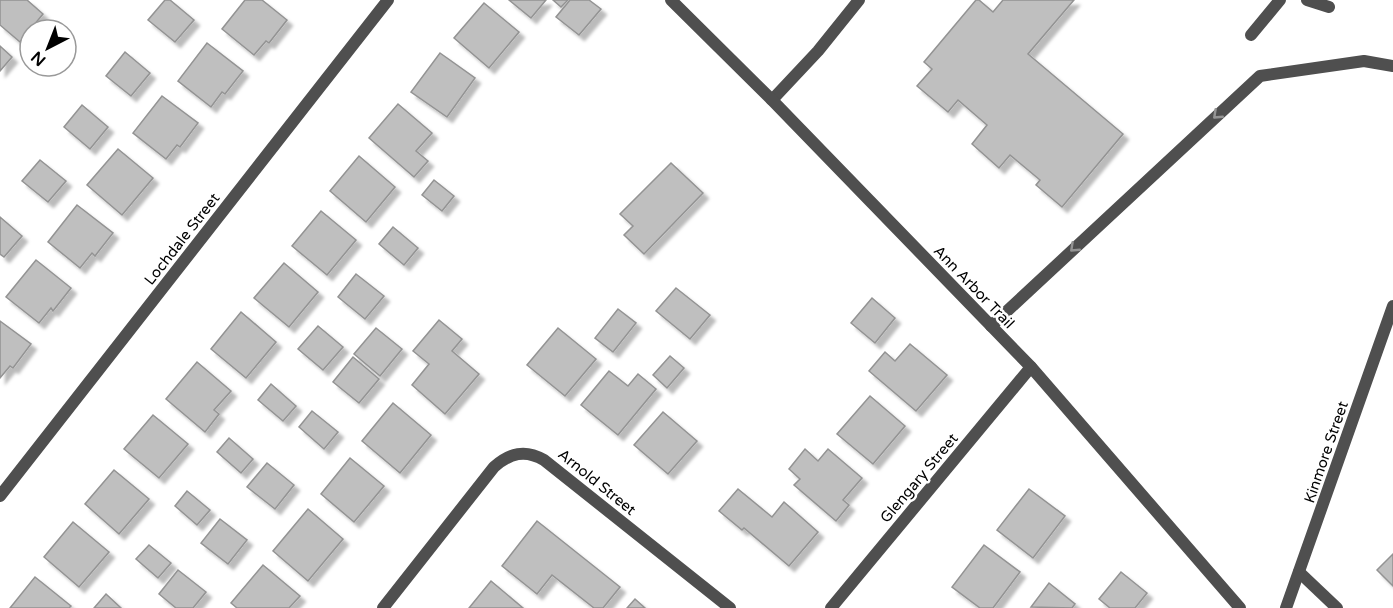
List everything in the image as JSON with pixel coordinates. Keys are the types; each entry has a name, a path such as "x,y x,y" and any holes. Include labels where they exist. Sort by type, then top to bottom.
{"street":[{"name":"Lochdale Street","path":"0,496 388,0"},
{"name":"Ann Arbor Trail","path":"671,0 772,100 1031,367 1240,608"},
{"path":"772,100 818,51 859,0"},
{"path":"1251,35 1280,0"},
{"path":"1307,0 1329,7"},
{"path":"991,326 1260,76 1364,61 1393,66"},
{"name":"Kinmore Street","path":"1286,608 1393,306"},
{"name":"Glengary Street","path":"831,608 1031,367"},
{"name":"Arnold Street","path":"383,608 494,467 514,453 525,453 535,454 544,460 730,608"},
{"path":"1299,572 1337,608"}],"building":[{"path":"0,0 27,0 43,14 40,18 18,18 18,40 0,25"},
{"path":"165,0 170,0 194,20 175,42 148,20"},
{"path":"245,0 262,0 287,20 269,43 266,41 254,55 222,29"},
{"path":"509,0 546,0 531,18"},
{"path":"553,0 568,0 561,7"},
{"path":"570,0 589,0 601,9 579,35 556,17"},
{"path":"976,0 993,12 1003,0 1074,0 1028,54 1123,134 1062,207 1036,185 1040,180 1010,155 999,168 972,144 987,125 958,100 948,112 917,86 932,69 924,62"},
{"path":"484,3 519,32 489,68 454,38"},
{"path":"207,43 243,71 225,94 222,92 211,107 178,81"},
{"path":"0,46 12,57 0,71"},
{"path":"125,52 150,73 131,96 106,76"},
{"path":"440,53 475,78 447,117 411,92"},
{"path":"162,96 198,123 180,147 177,145 166,159 133,133"},
{"path":"398,104 432,133 416,151 428,161 414,177 369,138"},
{"path":"82,105 108,127 90,149 64,127"},
{"path":"118,149 153,178 122,215 87,185"},
{"path":"359,156 395,187 366,222 330,191"},
{"path":"40,160 66,181 48,202 22,181"},
{"path":"671,163 703,193 644,254 624,235 633,226 620,214"},
{"path":"434,180 454,196 442,211 422,195"},
{"path":"77,205 113,233 95,256 92,253 80,268 48,242"},
{"path":"321,211 356,240 327,275 292,246"},
{"path":"0,217 22,236 4,257 0,254"},
{"path":"393,227 418,248 404,265 379,244"},
{"path":"36,260 71,288 53,311 51,308 39,323 6,297"},
{"path":"284,263 318,292 289,327 254,298"},
{"path":"356,274 384,296 365,319 338,297"},
{"path":"676,288 710,315 690,339 656,311"},
{"path":"872,298 895,318 875,343 851,323"},
{"path":"618,309 636,323 613,352 595,338"},
{"path":"241,312 276,342 246,378 211,349"},
{"path":"439,320 462,339 452,351 479,374 445,414 412,385 429,364 413,351"},
{"path":"0,321 31,344 13,368 10,366 0,378"},
{"path":"318,326 343,347 323,370 298,349"},
{"path":"376,328 402,349 380,376 354,354"},
{"path":"558,328 596,359 565,396 527,365"},
{"path":"910,344 947,375 916,411 869,371 885,352 895,361"},
{"path":"670,356 684,368 667,388 653,375"},
{"path":"353,357 379,379 359,403 333,382"},
{"path":"197,362 231,391 214,410 219,414 205,432 166,399"},
{"path":"609,371 628,386 638,374 656,389 618,435 581,405"},
{"path":"271,384 296,406 283,421 258,400"},
{"path":"870,396 905,426 873,464 837,434"},
{"path":"393,403 431,435 400,473 362,441"},
{"path":"312,411 338,432 324,449 299,427"},
{"path":"663,412 697,441 668,474 634,445"},
{"path":"153,415 188,444 159,478 124,449"},
{"path":"229,438 253,459 241,473 217,452"},
{"path":"805,449 818,461 828,449 862,478 843,500 849,505 836,521 794,485 800,479 789,469"},
{"path":"350,458 384,486 354,522 321,494"},
{"path":"267,463 294,485 275,509 247,487"},
{"path":"114,470 149,499 119,534 85,504"},
{"path":"738,489 772,517 784,502 818,532 789,566 744,528 742,530 719,511"},
{"path":"1029,489 1065,516 1033,558 997,530"},
{"path":"187,491 210,510 197,525 175,506"},
{"path":"308,509 343,539 308,581 273,551"},
{"path":"220,519 247,540 228,564 201,543"},
{"path":"537,521 620,587 603,608 594,608 552,575 537,594 502,566"},
{"path":"73,522 109,552 79,587 44,557"},
{"path":"149,545 171,563 158,578 136,559"},
{"path":"984,545 1020,572 993,608 980,608 952,587"},
{"path":"1393,554 1393,586 1377,570"},
{"path":"263,565 300,596 289,608 237,608 231,603"},
{"path":"178,570 206,592 193,608 176,608 159,594"},
{"path":"1121,572 1147,593 1135,608 1110,608 1099,599"},
{"path":"35,577 71,606 69,608 10,608"},
{"path":"491,581 523,608 469,608"},
{"path":"1049,583 1075,604 1072,608 1031,607"},
{"path":"106,594 121,608 94,608"},
{"path":"635,599 645,608 627,608"}]}
